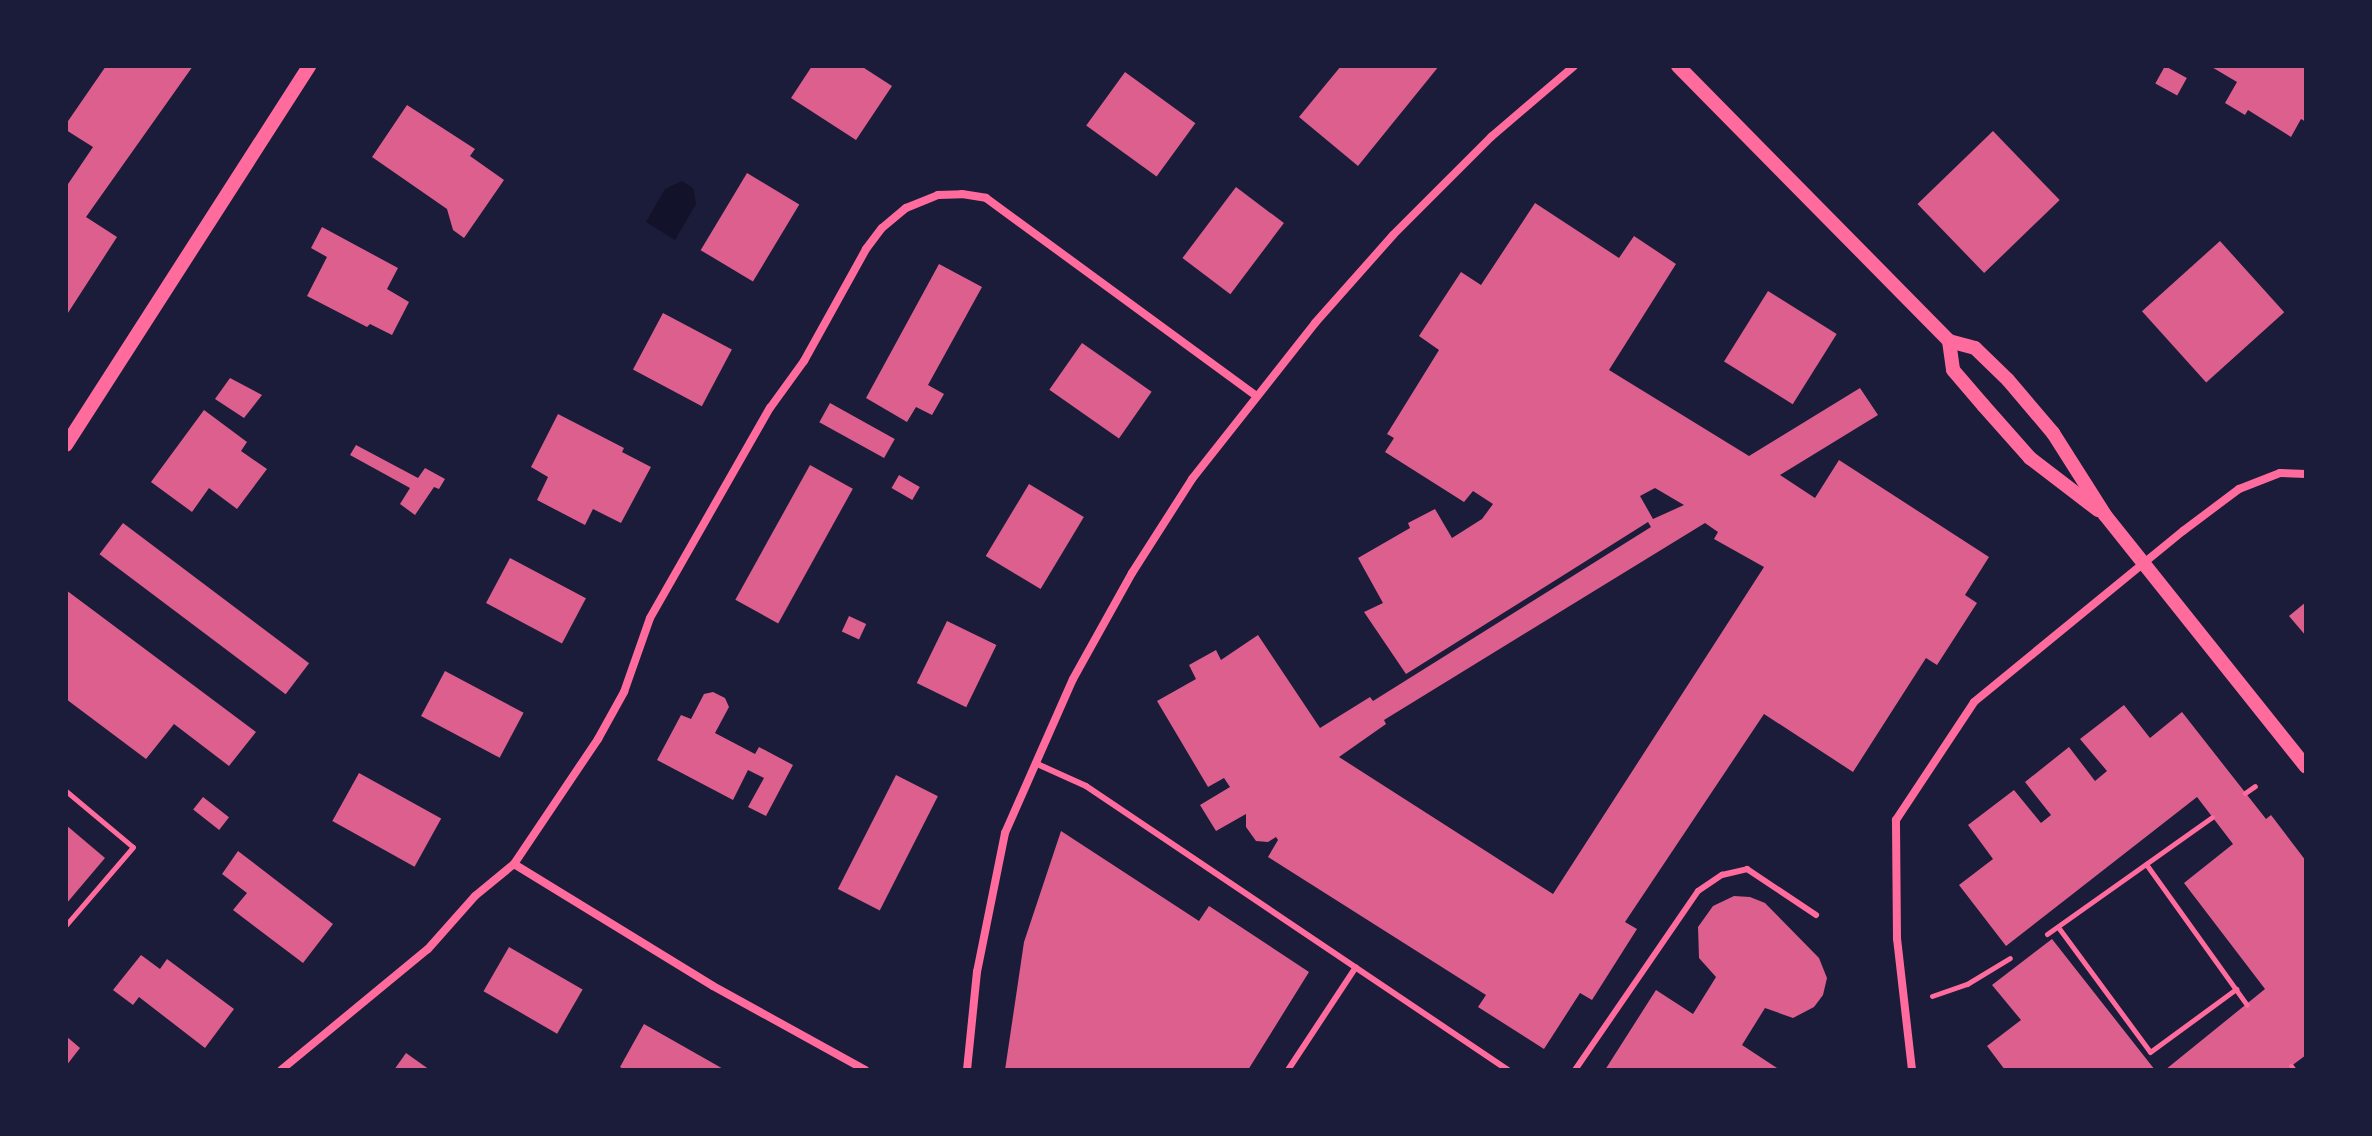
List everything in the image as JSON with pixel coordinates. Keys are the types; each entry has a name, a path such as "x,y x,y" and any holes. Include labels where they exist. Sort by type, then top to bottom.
{"street":[{"path":"66,445 309,66"},
{"path":"967,1070 977,972 1005,833 1073,679 1132,573 1192,479 1255,395 1393,235 1491,137 1574,66"},
{"path":"1678,66 1949,341 1975,348 2008,380 2053,433 2105,515 2306,767"},
{"path":"281,1070 428,949 475,896 514,864 598,739 624,692 650,618 770,408 804,361 866,249 882,228 906,208 938,195 962,194 986,198 1255,395"},
{"path":"1949,341 1953,370 2030,458 2105,515"},
{"path":"1912,1070 1897,939 1896,820 1974,702 2239,489 2280,473 2306,474"},
{"path":"514,864 713,986 865,1070"}],"lane":[{"path":"1035,763 1086,786 1508,1070"},
{"path":"1575,1070 1698,891 1722,875 1747,869 1816,915"},
{"path":"1288,1070 1356,967"}],"path":[{"path":"2245,793 2255,786"},
{"path":"66,791 133,847 66,925"},
{"path":"2047,934 2212,817"},
{"path":"2146,864 2247,1005"},
{"path":"2058,927 2150,1052 2236,989"},
{"path":"1905,1005 1967,984 2010,958"}],"shaded area":[{"path":"682,181 693,188 696,204 675,240 646,222 665,189"}],"building":[{"path":"106,66 193,66 86,217 117,237 66,316 66,187 93,147 66,130 66,124"},
{"path":"812,66 861,66 892,86 856,140 791,98"},
{"path":"1341,66 1439,66 1358,166 1299,117"},
{"path":"2165,66 2187,78 2177,96 2155,83"},
{"path":"2210,66 2306,66 2306,122 2301,119 2291,137 2248,110 2245,115 2225,103 2237,82"},
{"path":"1125,72 1195,123 1157,177 1086,125"},
{"path":"407,105 475,149 470,156 504,180 464,238 453,230 447,209 372,157"},
{"path":"1993,131 2060,200 1984,273 1917,204"},
{"path":"747,173 799,204 753,282 701,250"},
{"path":"1236,187 1284,223 1230,294 1182,258"},
{"path":"1535,203 1619,258 1634,236 1676,264 1609,370 1749,456 1860,388 1878,415 1780,475 1815,498 1839,460 1989,557 1965,595 1977,603 1937,665 1926,658 1853,772 1764,714 1625,922 1637,929 1592,1000 1580,993 1544,1049 1478,1007 1486,995 1268,857 1278,840 1276,837 1268,842 1256,841 1246,827 1246,814 1216,831 1200,805 1230,787 1224,778 1208,787 1157,701 1196,679 1189,665 1216,650 1221,660 1258,635 1320,728 1370,697 1373,701 1651,527 1648,522 1406,674 1364,612 1383,603 1358,558 1410,528 1408,523 1435,509 1452,538 1482,519 1493,504 1473,491 1464,502 1385,452 1394,438 1387,434 1439,350 1419,336 1461,272 1481,285","holes":["1655,488 1684,505 1653,519 1640,496","1705,523 1718,532 1714,539 1764,567 1553,894 1339,757 1386,724 1384,720"]},
{"path":"322,227 398,268 387,289 409,302 392,335 370,324 367,327 307,296 327,257 311,248"},
{"path":"2220,241 2284,312 2206,383 2142,311"},
{"path":"939,264 982,287 928,385 944,394 932,415 916,407 907,422 866,398"},
{"path":"1768,291 1837,334 1793,404 1724,361"},
{"path":"663,313 732,350 702,406 633,370"},
{"path":"1082,343 1152,392 1119,438 1049,390"},
{"path":"230,378 262,395 244,418 215,399"},
{"path":"830,403 895,439 884,458 819,422"},
{"path":"204,410 247,442 241,451 267,469 237,509 209,488 192,512 151,482"},
{"path":"558,414 624,448 622,452 651,467 621,523 593,509 585,525 537,500 548,477 531,467"},
{"path":"356,445 418,478 425,468 445,479 439,489 434,487 415,515 400,504 410,488 350,455"},
{"path":"810,465 853,489 778,623 735,600"},
{"path":"899,475 920,487 912,500 892,488"},
{"path":"1029,484 1084,517 1041,589 986,556"},
{"path":"123,523 309,663 286,694 100,554"},
{"path":"510,558 586,598 562,643 486,603"},
{"path":"66,590 256,732 229,766 174,724 146,759 66,699"},
{"path":"2306,602 2306,636 2289,616"},
{"path":"849,616 866,624 859,639 842,631"},
{"path":"947,621 996,645 966,707 917,683"},
{"path":"445,671 524,713 500,758 421,716"},
{"path":"713,692 725,698 729,707 715,733 755,754 759,747 793,765 766,816 748,807 764,778 748,770 733,800 657,760 681,715 691,719 704,694"},
{"path":"2124,705 2150,738 2182,712 2266,819 2271,815 2306,861 2306,1055 2286,1070 2165,1070 2265,989 2184,883 2233,844 2197,797 2006,946 1959,885 1993,859 1968,825 2014,790 2041,823 2051,815 2025,782 2069,747 2095,781 2107,771 2080,739"},
{"path":"359,773 441,819 415,867 332,821"},
{"path":"896,775 938,796 880,910 838,889"},
{"path":"203,797 229,817 219,830 193,810"},
{"path":"66,825 105,858 66,904"},
{"path":"1061,831 1199,921 1209,906 1309,972 1248,1070 1005,1070 1024,942"},
{"path":"238,851 333,924 303,963 233,910 247,893 222,874"},
{"path":"1734,896 1750,897 1765,903 1819,958 1827,978 1823,995 1814,1007 1793,1018 1765,1008 1742,1045 1780,1070 1605,1070 1656,990 1693,1014 1716,977 1699,958 1698,927 1713,906"},
{"path":"2052,939 2155,1070 2005,1070 1987,1046 2021,1020 1992,985"},
{"path":"509,947 583,989 557,1034 484,991"},
{"path":"141,955 160,969 167,959 234,1009 205,1048 139,997 133,1005 113,990"},
{"path":"644,1024 725,1070 625,1070 620,1067"},
{"path":"66,1036 80,1048 66,1066"},
{"path":"406,1053 430,1070 394,1070"}]}
